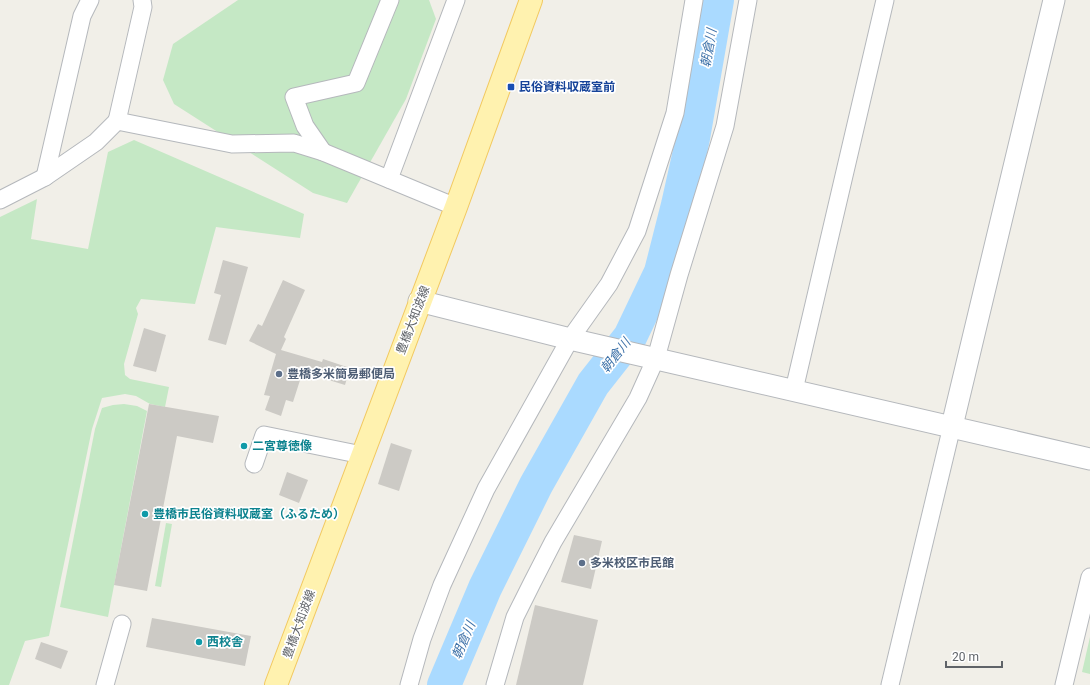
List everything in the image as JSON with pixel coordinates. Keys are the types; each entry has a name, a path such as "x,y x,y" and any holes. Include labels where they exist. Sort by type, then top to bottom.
{"main road":[{"name":"豊橋大知波線","path":"276,685 456,207 531,0"}],"street":[{"path":"45,177 82,16 90,0"},
{"path":"0,200 45,177 96,142 117,121 143,7 142,0"},
{"path":"323,152 305,126 294,97 356,83 390,0"},
{"path":"389,179 456,0"},
{"path":"409,685 422,639 442,585 486,489 578,341 637,231 675,113 694,0"},
{"path":"495,685 515,617 553,542 638,398 679,275 725,126 748,0"},
{"path":"794,390 885,0"},
{"path":"890,685 1054,0"},
{"path":"117,121 232,144 294,143 323,152 456,207"},
{"path":"420,301 578,341 1090,459"},
{"path":"254,464 264,435 362,455"},
{"path":"1064,685 1090,577"},
{"path":"105,685 122,624"}],"green space":[{"path":"238,0 429,0 436,19 406,99 347,203 313,193 174,104 163,80 173,44"},
{"path":"134,140 304,214 300,238 216,227 195,304 141,299 136,308 138,314 124,364 125,375 130,379 169,387 165,407 150,404 136,396 125,394 102,398 92,429 49,636 25,641 9,685 0,685 0,217 37,199 31,239 88,249 108,152"},
{"path":"124,404 137,406 147,411 108,617 60,607 95,429 102,408"},
{"path":"166,523 172,524 161,587 155,586"},
{"path":"1090,637 1090,674 1082,672"}],"building":[{"path":"223,260 248,267 226,345 208,340 221,295 214,293"},
{"path":"283,280 305,290 284,337 286,339 281,350 322,362 323,359 350,368 345,385 309,374 302,374 293,402 286,400 281,416 265,410 270,396 264,395 276,354 249,341 258,324 262,326"},
{"path":"144,328 166,335 156,372 133,366"},
{"name":"豊橋市民俗資料収蔵室（ふるため）","path":"149,404 219,416 213,443 177,436 147,591 114,585"},
{"path":"391,443 412,450 399,491 378,484"},
{"path":"287,472 308,480 299,503 279,495"},
{"name":"多米校区市民館","path":"574,535 602,541 591,589 561,582"},
{"path":"535,605 598,620 583,685 516,685"},
{"name":"西校舎","path":"152,618 251,636 245,666 146,647"},
{"path":"41,642 68,651 61,669 35,659"}],"waterway":[{"name":"朝倉川","path":"444,685 485,588 536,485 593,384 630,337 661,272 693,138 717,0"}],"place":[{"name":"民俗資料収蔵室前","path":"511,87"},
{"name":"豊橋多米簡易郵便局","path":"279,374"},
{"name":"二宮尊徳像","path":"244,446"},
{"name":"豊橋市民俗資料収蔵室（ふるため）","path":"145,514"},
{"name":"多米校区市民館","path":"582,563"},
{"name":"西校舎","path":"199,642"}]}
